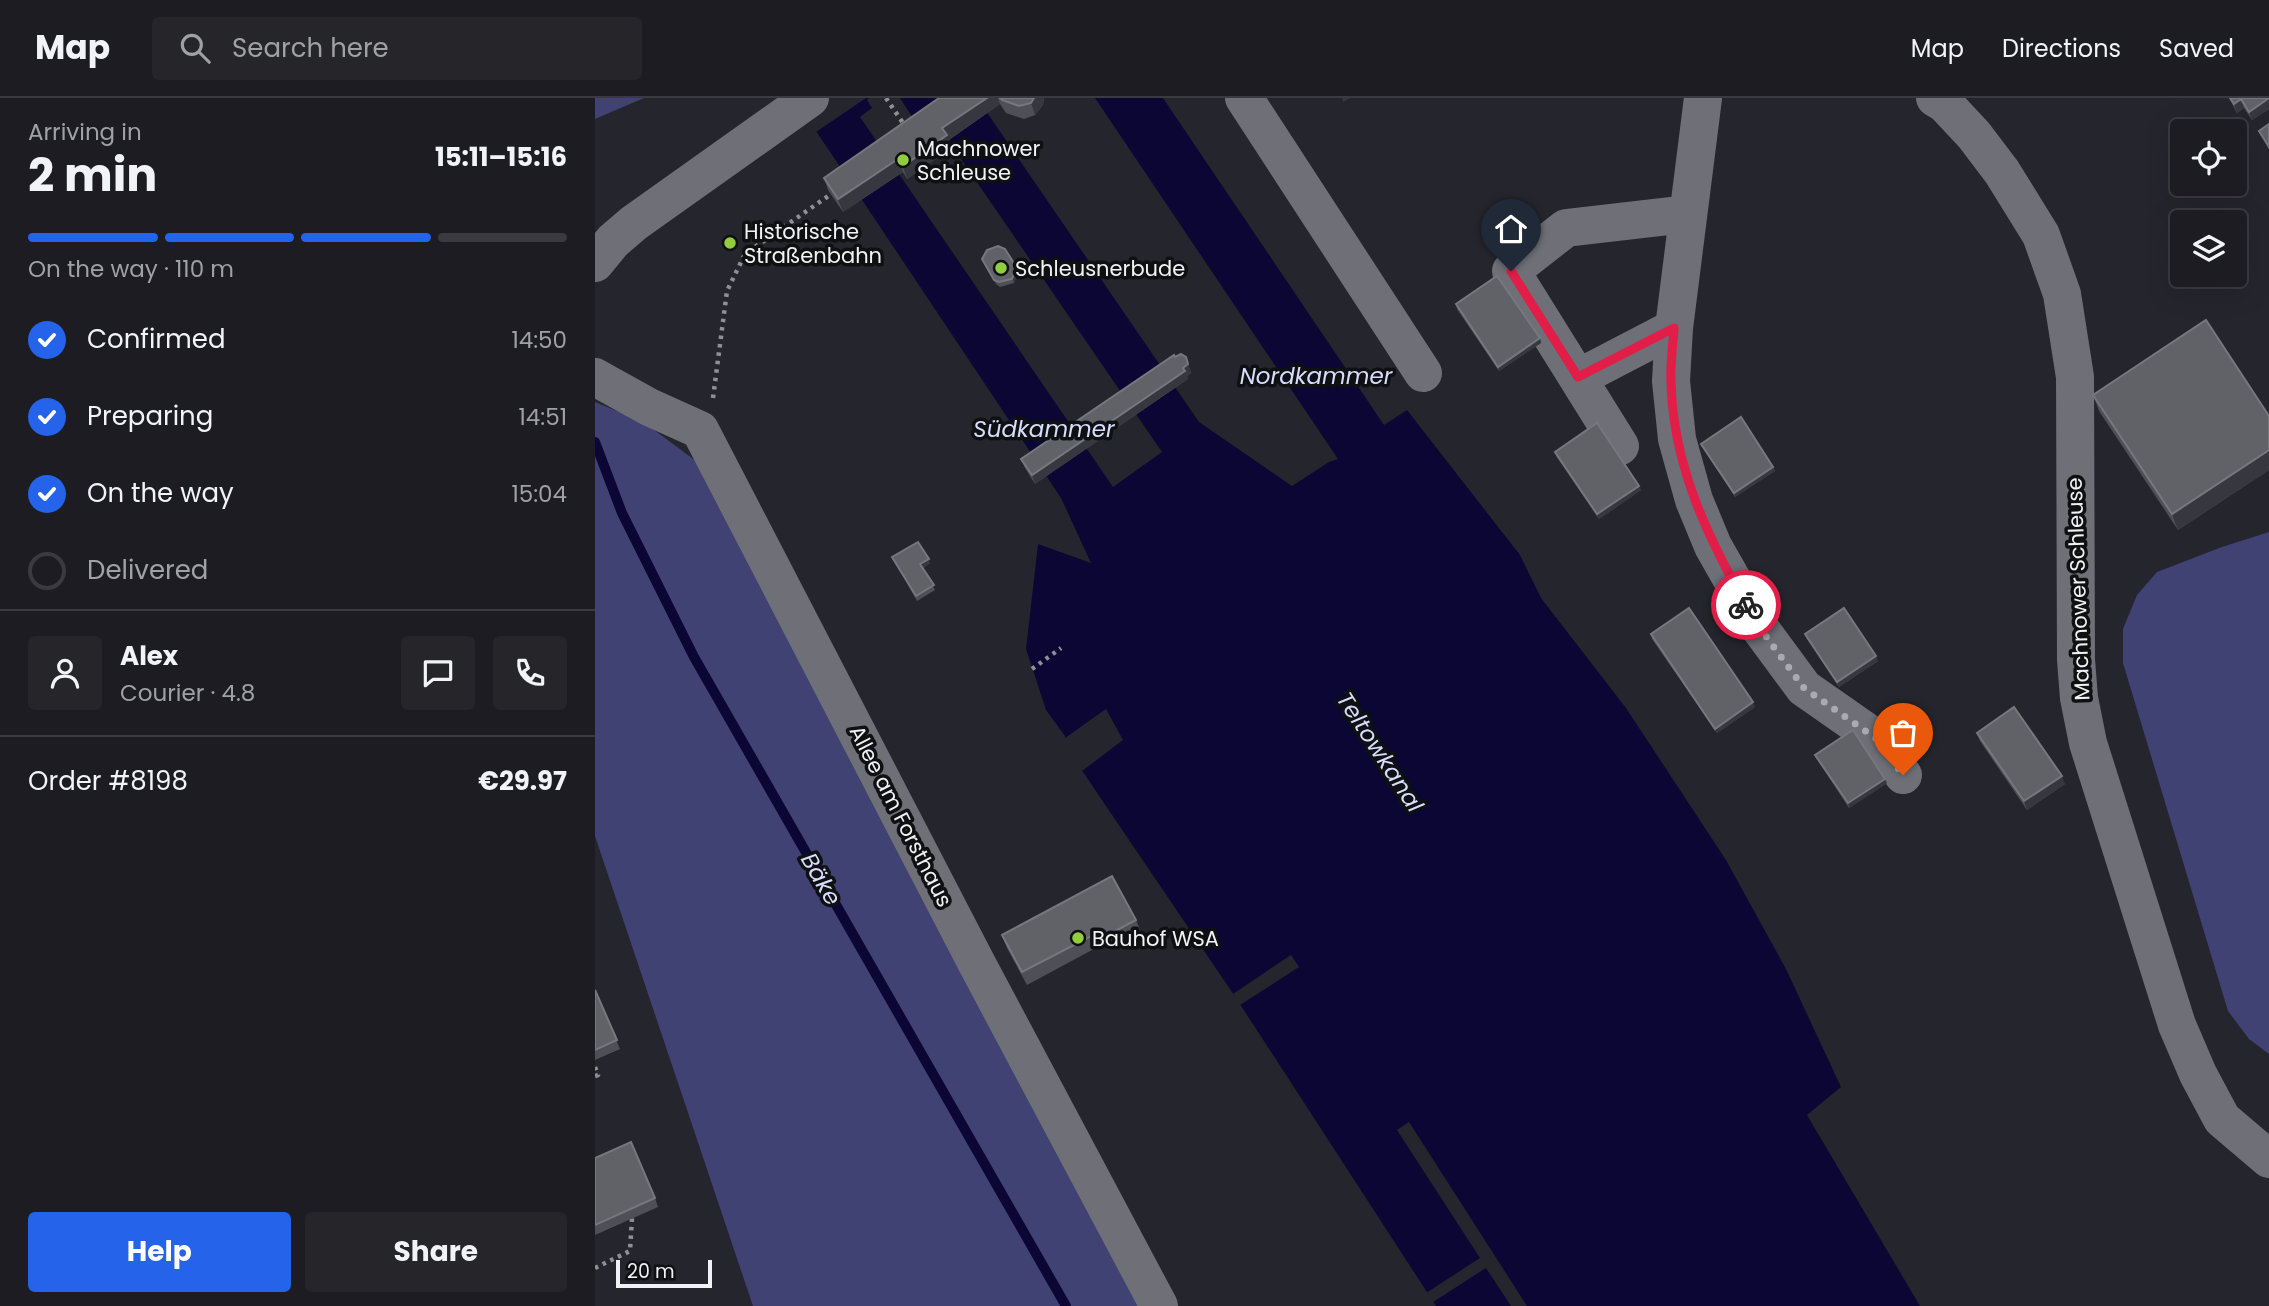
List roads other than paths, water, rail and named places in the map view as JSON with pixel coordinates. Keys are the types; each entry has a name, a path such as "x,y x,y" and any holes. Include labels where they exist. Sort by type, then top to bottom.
{"street":[{"path":"595,263 634,223 810,98"},
{"path":"1244,98 1423,373"},
{"path":"1703,98 1674,328 1671,381 1677,439 1694,500 1713,546 1759,627 1804,688 1877,739 1903,775"},
{"name":"Machnower Schleuse","path":"1935,98 1945,104 1974,135 2002,172 2041,235 2062,294 2075,377 2076,660 2079,698 2088,743 2177,1025 2198,1074 2223,1119 2269,1159"},
{"path":"1620,446 1511,271 1566,228 1687,214"},
{"path":"1578,377 1674,328"},
{"name":"Allee am Forsthaus","path":"595,377 649,407 696,412 951,914 1159,1306"}],"water":[{"path":"794,98 869,98 867,100 872,108 860,117 1113,487 1162,452 937,124 917,124 900,98 977,98 1199,422 1292,486 1338,459 1095,98 1163,98 1384,425 1407,410 1520,555 1541,598 1626,708 1726,860 1786,969 1841,1087 1807,1115 1920,1306 1436,1306 1236,998 1064,744 1065,736 1046,710 1026,649 1038,544 1091,563 1061,498"}],"waterway":[{"name":"Bäke","path":"595,442 622,513 694,657 1066,1306"}],"place":[{"name":"Machnower Schleuse","path":"903,160"},
{"name":"Historische Straßenbahn","path":"730,243"},
{"name":"Schleusnerbude","path":"1001,268"},
{"name":"Bauhof WSA","path":"1078,938"}],"water label":[{"name":"Nordkammer","path":"1316,376"},
{"name":"Südkammer","path":"1044,429"},
{"name":"Teltowkanal","path":"1380,752"}]}
